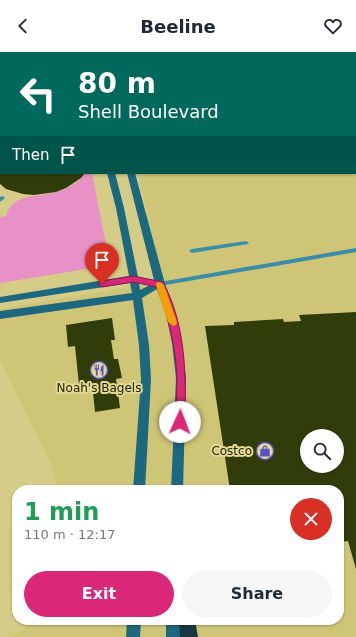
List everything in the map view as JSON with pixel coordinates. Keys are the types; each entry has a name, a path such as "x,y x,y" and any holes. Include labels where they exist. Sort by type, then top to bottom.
{"highway":[{"path":"188,625 189,637"}],"main road":[{"path":"111,174 120,208 137,296 144,345 146,379 139,485"},
{"path":"131,174 160,284 171,314 177,343 181,378 177,485"},
{"path":"0,300 133,279 160,284"},
{"path":"0,315 137,296 160,284"},
{"path":"133,637 134,625"},
{"path":"173,625 173,637"}],"lane":[{"path":"192,251 246,243"},
{"path":"160,284 356,250"}],"shaded area":[{"path":"84,174 92,174 110,265 0,283 0,217 6,216 9,208 20,199 60,191 76,183"},
{"path":"138,174 356,174 356,637 10,637 31,625 344,625 344,485 57,485 51,463 0,360 0,309 163,281"}],"building":[{"path":"0,174 84,174 81,178 66,188 56,192 34,195 23,194 6,189 0,184"},
{"name":"Costco","path":"356,312 356,569 348,541 344,541 344,485 229,485 205,326 234,325 234,322 283,319 284,322 301,321 299,315"},
{"path":"112,318 115,340 111,340 114,359 118,359 122,378 116,379 120,408 95,412 92,383 79,385 75,346 68,347 66,325"}],"slow traffic":[{"path":"160,285 173,322"}],"place":[{"name":"Noah's Bagels","path":"99,370"},
{"name":"Costco","path":"265,451"}],"route":[{"path":"102,284 133,279 160,284 171,314 177,343 181,378 180,422"}]}
